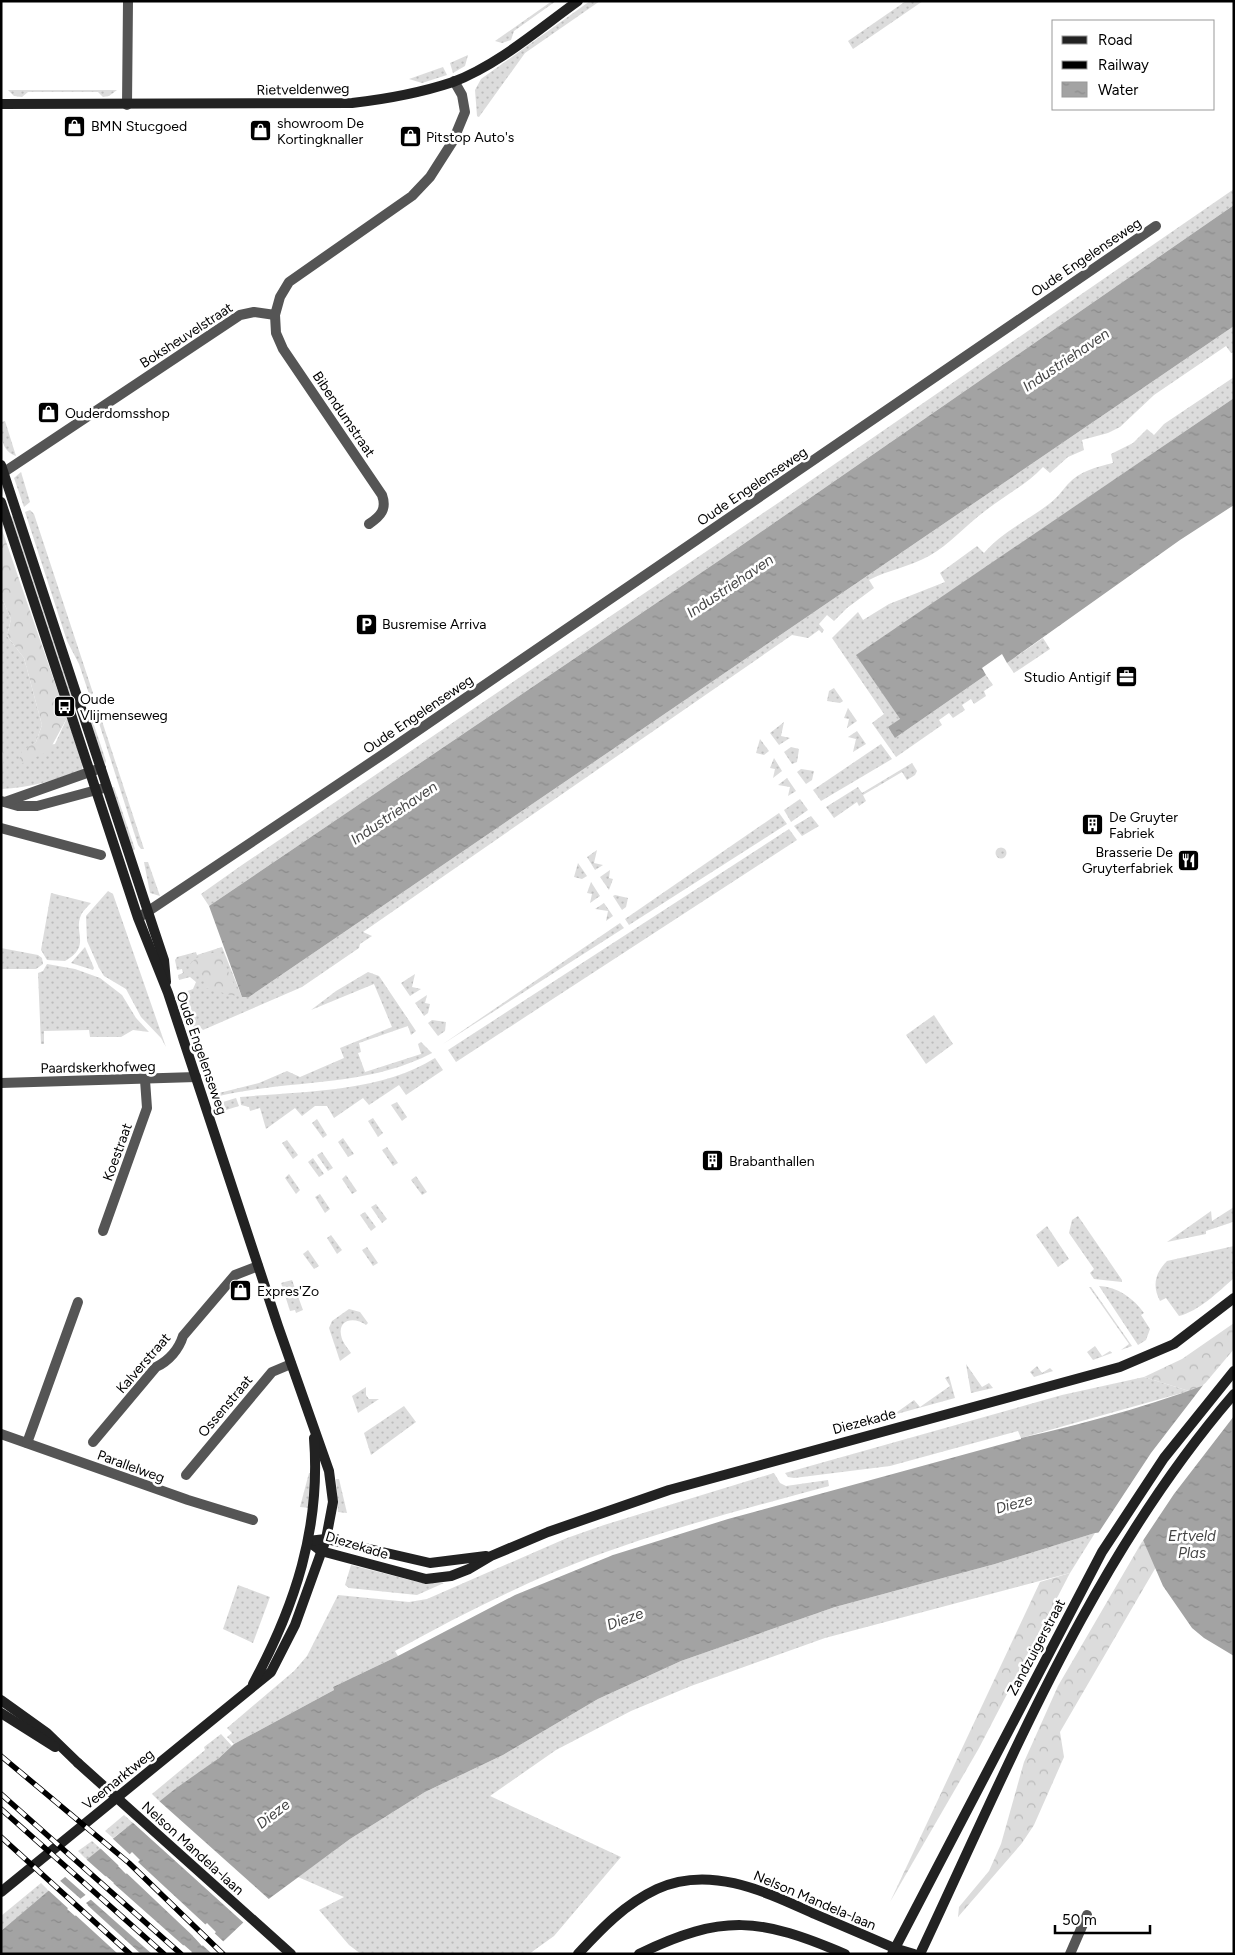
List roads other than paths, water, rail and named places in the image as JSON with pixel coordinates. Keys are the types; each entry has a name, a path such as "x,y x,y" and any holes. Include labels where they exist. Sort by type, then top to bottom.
{"street":[{"path":"127,104 128,1"},
{"name":"Rietveldenweg","path":"1,104 352,103 404,96 454,81 490,63 578,1"},
{"path":"275,315 280,297 289,282 412,196 430,177 453,141 465,112 462,95 454,81"},
{"name":"Oude Engelenseweg","path":"322,1552 331,1518 333,1494 326,1461 291,1364 168,993 138,918 402,742 1156,226"},
{"name":"Boksheuvelstraat","path":"2,471 240,315 254,312 275,315"},
{"name":"Bibendumstraat","path":"275,315 276,333 283,349 382,495 385,503 383,511 369,524"},
{"path":"2,471 164,960 168,993"},
{"path":"1,502 138,918"},
{"path":"3,801 101,768"},
{"path":"3,801 18,806 37,806 107,787"},
{"path":"1,828 101,856"},
{"name":"Paardskerkhofweg","path":"1,1082 146,1080 196,1077"},
{"name":"Koestraat","path":"103,1231 147,1108 146,1080"},
{"name":"Kalverstraat","path":"94,1442 156,1367 164,1363 177,1349 183,1336 235,1275 258,1266"},
{"name":"Diezekade","path":"308,1541 322,1552 426,1579 451,1576 469,1569 491,1556 582,1519 669,1490 1120,1367 1174,1344 1234,1298"},
{"path":"27,1443 78,1302"},
{"name":"Ossenstraat","path":"186,1475 272,1372 291,1364"},
{"name":"Zandzuigerstraat","path":"893,1951 1102,1552 1164,1458 1234,1371"},
{"name":"Zandzuigerstraat","path":"920,1954 1004,1772 1120,1550 1182,1458 1234,1394"},
{"name":"Oude Engelenseweg","path":"308,1541 316,1498 313,1427"},
{"name":"Parallelweg","path":"1,1434 178,1497 253,1520"},
{"name":"Diezekade","path":"308,1541 326,1539 430,1563 491,1556"},
{"name":"Veemarktweg","path":"252,1685 283,1624 308,1541"},
{"name":"Veemarktweg","path":"1,1892 252,1685 268,1674 279,1659 295,1625 322,1552"},
{"name":"Nelson Mandela-laan","path":"1,1700 47,1732 78,1763 291,1954"},
{"name":"Nelson Mandela-laan","path":"1,1713 78,1763"},
{"name":"Nelson Mandela-laan","path":"578,1954 611,1919 643,1897 673,1884 716,1880 741,1884 775,1896 893,1951 914,1954"},
{"path":"1070,1954 1087,1915"},
{"path":"639,1954 697,1930 734,1924 756,1925 786,1931 845,1954"}],"water":[{"name":"Industriehaven","path":"1234,205 1234,326 249,997 242,997 209,906 742,545"},
{"path":"1234,398 1234,505 1180,540 1007,663 1002,654 982,668 986,675 895,738 888,727 900,719 856,655"},
{"path":"1234,1374 1234,1656 1204,1638 1192,1628 1163,1586 1143,1540 1130,1529 1095,1533 995,1564 835,1607 681,1661 598,1699 503,1755 425,1792 350,1839 266,1901 210,1954 190,1954 192,1952 184,1945 173,1954 1,1954 1,1931 60,1881 175,1789 219,1758 234,1744 334,1690 333,1687 398,1656 515,1595 613,1555 728,1519 1021,1438 1102,1418","holes":["132,1852 140,1860 126,1874 118,1866","106,1876 114,1883 95,1899 93,1898 86,1903 88,1905 75,1916 67,1909","207,1923 216,1932 202,1946 193,1936"]}],"railway":[{"path":"1,1756 129,1863 223,1954"},
{"path":"1,1794 181,1954"},
{"path":"1,1809 164,1954"},
{"path":"1,1837 130,1954"}],"place":[{"name":"BMN Stucgoed","path":"75,126"},
{"name":"showroom De Kortingknaller","path":"261,131"},
{"name":"Pitstop Auto's","path":"410,137"},
{"name":"Ouderdomsshop","path":"49,413"},
{"name":"Busremise Arriva","path":"366,624"},
{"name":"Studio Antigif","path":"1127,677"},
{"name":"Oude Vlijmenseweg","path":"64,707"},
{"name":"De Gruyter Fabriek","path":"1093,825"},
{"name":"Brasserie De Gruyterfabriek","path":"1189,860"},
{"name":"Brabanthallen","path":"713,1161"},
{"name":"Expres'Zo","path":"241,1291"}],"water label":[{"name":"Dieze","path":"1014,1504"},
{"name":"Ertveld Plas","path":"1192,1544"},
{"name":"Dieze","path":"625,1619"},
{"name":"Dieze","path":"273,1814"}]}
